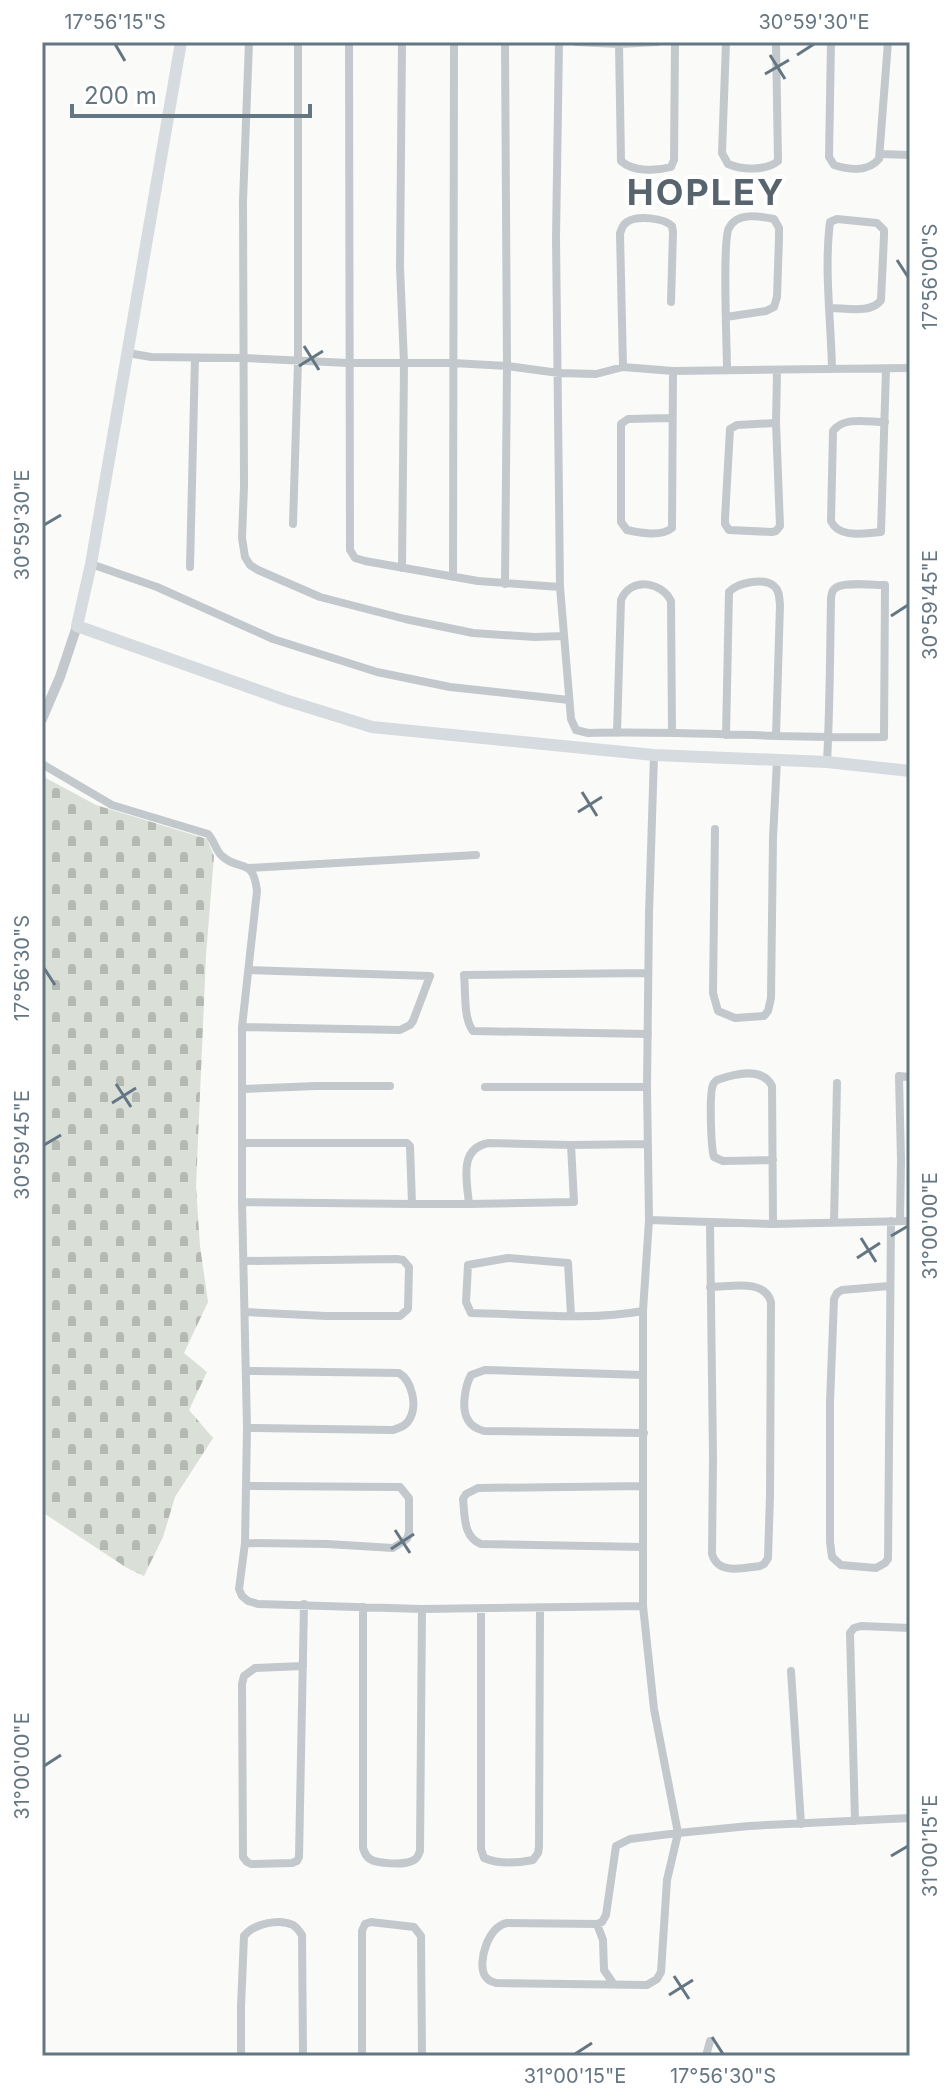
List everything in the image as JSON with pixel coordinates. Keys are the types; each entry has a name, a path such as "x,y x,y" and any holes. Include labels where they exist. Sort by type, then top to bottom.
{"main road":[{"path":"181,42 91,564 77,626 285,700 372,727 654,755 827,762 910,771"}],"street":[{"path":"249,42 243,201 242,538 245,557 250,565 320,597 367,610 473,633 564,636"},
{"path":"293,524 298,361 298,42"},
{"path":"349,42 350,550 355,558 453,577 560,587"},
{"path":"402,42 402,568"},
{"path":"453,577 454,42"},
{"path":"505,42 505,584"},
{"path":"559,42 556,309 560,587 571,719 576,730 588,733 828,738 884,737 885,585 843,585 832,592 828,738 827,762"},
{"path":"576,42 657,42"},
{"path":"619,44 621,161 629,167 662,170 671,167 674,160 675,42"},
{"path":"726,42 722,153 728,164 741,168 769,167 778,161 776,42"},
{"path":"831,42 828,151 831,162 841,168 866,168 876,164 880,154 888,42"},
{"path":"880,154 910,155"},
{"path":"726,317 774,307 779,238 779,228 774,219 747,216 729,226 726,245 726,317 727,370"},
{"path":"623,367 620,233 628,221 662,219 672,226 671,302"},
{"path":"830,308 872,308 879,305 884,230 877,223 837,219 830,222 828,241 830,308 832,369"},
{"path":"128,353 151,357 453,363 596,374 623,367 673,371 910,368"},
{"path":"190,567 195,358"},
{"path":"885,422 845,422 833,431 831,521 837,531 881,532 885,422 886,369"},
{"path":"672,418 628,419 621,424 621,522 627,530 660,533 672,528 673,371"},
{"path":"776,423 737,425 730,429 725,518 729,530 772,532 780,526 777,371"},
{"path":"91,564 157,587 273,639 377,672 450,687 569,700"},
{"path":"726,735 729,592 740,584 766,582 776,589 780,605 776,736"},
{"path":"617,733 621,600 626,590 639,585 665,590 671,601 672,733"},
{"path":"42,719 77,626"},
{"path":"654,755 648,973 649,1220 643,1311 643,1606 654,1709 678,1833 667,1880 659,1976 647,1985 496,1983 486,1978 483,1971 487,1939 501,1924 602,1922 606,1915 616,1846 630,1839 678,1833 749,1826 910,1818"},
{"path":"715,829 714,1003 718,1011 735,1018 764,1016 771,998 777,760"},
{"path":"42,764 112,805 208,834 222,856 248,868 476,855"},
{"path":"248,868 254,876 257,891 242,1027 242,1202 247,1371 245,1543 239,1589 242,1596 258,1604 422,1609 643,1606"},
{"path":"242,1027 400,1030 413,1021 430,976 249,970"},
{"path":"648,973 464,975 469,1027 473,1031 648,1034"},
{"path":"773,1160 723,1161 714,1157 711,1104 712,1087 717,1080 759,1074 772,1086 773,1160 773,1224"},
{"path":"889,1286 842,1290 834,1299 830,1542 832,1557 841,1565 876,1568 888,1559 889,1286 906,1161 899,1076 910,1077"},
{"path":"834,1222 837,1083"},
{"path":"243,1089 390,1086"},
{"path":"485,1087 647,1087"},
{"path":"243,1143 407,1143 410,1146 412,1204"},
{"path":"469,1204 467,1162 469,1154 480,1144 648,1144"},
{"path":"242,1202 574,1202 571,1145"},
{"path":"649,1220 773,1224 900,1221"},
{"path":"710,1223 710,1287 713,1457 712,1554 715,1563 721,1567 760,1566 768,1558 770,1511 771,1302 768,1293 759,1287 710,1287"},
{"path":"571,1315 568,1263 508,1258 468,1265 466,1302 471,1313 571,1315 625,1315 643,1311"},
{"path":"245,1261 397,1259 403,1260 409,1267 408,1309 400,1316 245,1312"},
{"path":"643,1375 485,1370 471,1375 465,1399 468,1421 484,1431 644,1433"},
{"path":"247,1371 399,1373 410,1385 412,1410 406,1424 393,1430 247,1428"},
{"path":"245,1543 393,1548 407,1539 409,1532 409,1498 400,1487 247,1486"},
{"path":"642,1486 478,1488 463,1499 467,1533 481,1544 643,1547"},
{"path":"303,1666 255,1668 244,1676 243,1857 249,1863 292,1863 298,1859 303,1666 304,1604"},
{"path":"363,1607 363,1848 374,1861 390,1863 412,1861 420,1851 422,1609"},
{"path":"481,1609 481,1849 484,1858 489,1861 512,1862 533,1860 539,1847 540,1608"},
{"path":"855,1821 850,1633 861,1626 910,1628"},
{"path":"791,1671 801,1824"},
{"path":"362,2056 362,1931 365,1924 371,1922 414,1927 421,1936 422,2056"},
{"path":"241,2056 244,1936 252,1928 282,1923 293,1925 302,1935 303,2056"},
{"path":"597,1924 603,1940 602,1963 613,1983"},
{"path":"706,2056 710,2041"}],"green space":[{"path":"42,776 96,805 207,839 214,856 206,955 196,1187 208,1302 184,1353 207,1372 189,1410 213,1438 175,1497 163,1537 144,1576 42,1512"}],"district":[{"name":"HOPLEY","path":"706,192"}]}
